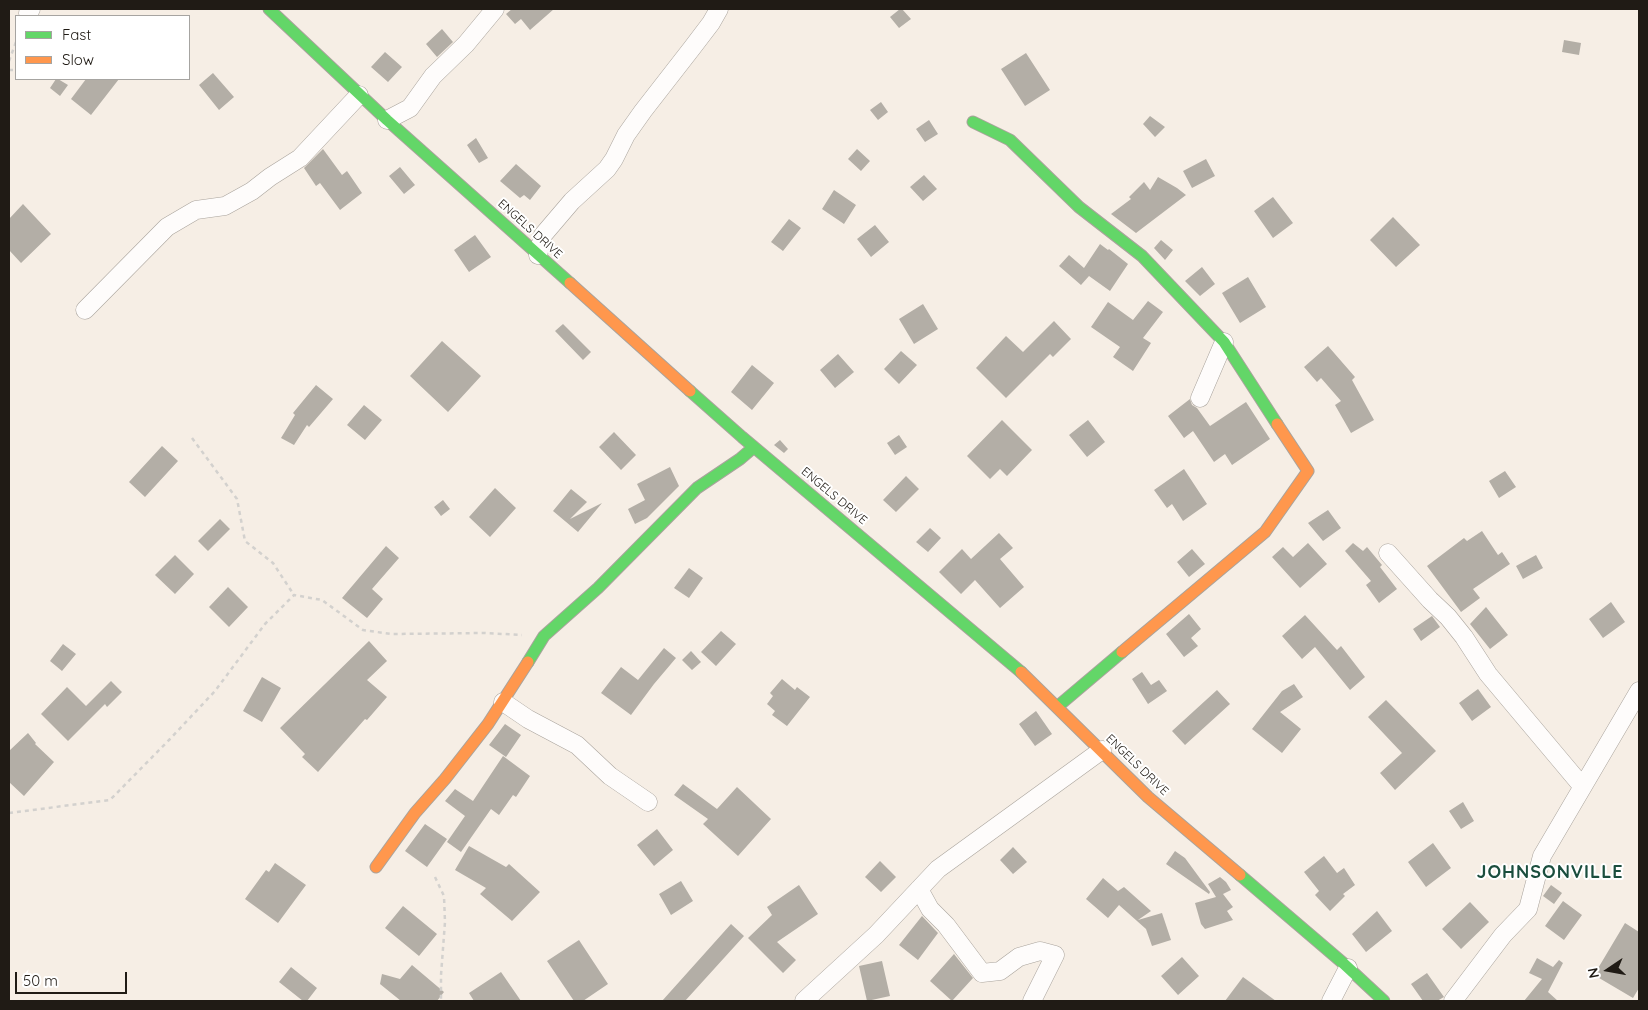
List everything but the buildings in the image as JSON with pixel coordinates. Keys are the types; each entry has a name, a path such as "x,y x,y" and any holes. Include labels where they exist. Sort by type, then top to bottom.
{"street":[{"name":"ENGELS DRIVE","path":"269,9 359,95 754,446 1013,664 1148,797 1384,1001"},
{"path":"387,120 410,108 433,76 466,44 495,9"},
{"path":"538,255 543,235 572,201 607,169 626,135 702,35 718,9"},
{"path":"85,310 167,227 196,210 225,206 252,191 300,158 359,95"},
{"path":"973,122 1010,140 1079,207 1142,256 1224,342 1308,471 1266,532 1057,707"},
{"path":"1200,398 1224,342"},
{"path":"376,866 415,813 445,779 488,724 544,636 598,588 697,488 740,459 754,446"},
{"path":"1388,553 1430,600 1448,617 1464,637 1488,674 1582,786"},
{"path":"1454,1001 1503,935 1528,909 1542,856 1639,691"},
{"path":"503,702 528,719 577,745 610,776 648,802"},
{"path":"804,1001 876,935 938,869 1102,750"},
{"path":"919,889 930,909 946,925 982,973 1000,970 1019,957 1040,951 1055,955 1032,1001"},
{"path":"1331,1001 1348,968"}],"path":[{"path":"9,61 15,45"},
{"path":"192,438 237,499 245,541 273,563 294,595 322,600 363,630 391,634 485,633 544,636"},
{"path":"9,812 110,800 216,691 265,624 294,595"},
{"path":"435,877 444,896 445,922 441,1001"}],"traffic: fast":[{"path":"269,9 387,120 570,283"},
{"path":"973,122 1010,140 1079,207 1142,256 1224,342 1277,424"},
{"path":"690,391 1021,672"},
{"path":"528,662 544,636 598,588 697,488 740,459 754,447"},
{"path":"1057,707 1122,652"},
{"path":"1240,875 1343,963 1384,1001"}],"traffic: slow":[{"path":"570,283 690,391"},
{"path":"1122,652 1265,532 1308,471 1277,424"},
{"path":"376,867 415,813 445,779 488,724 528,662"},
{"path":"1021,672 1148,797 1240,875"}],"district":[{"name":"JOHNSONVILLE","path":"1550,873"}]}
